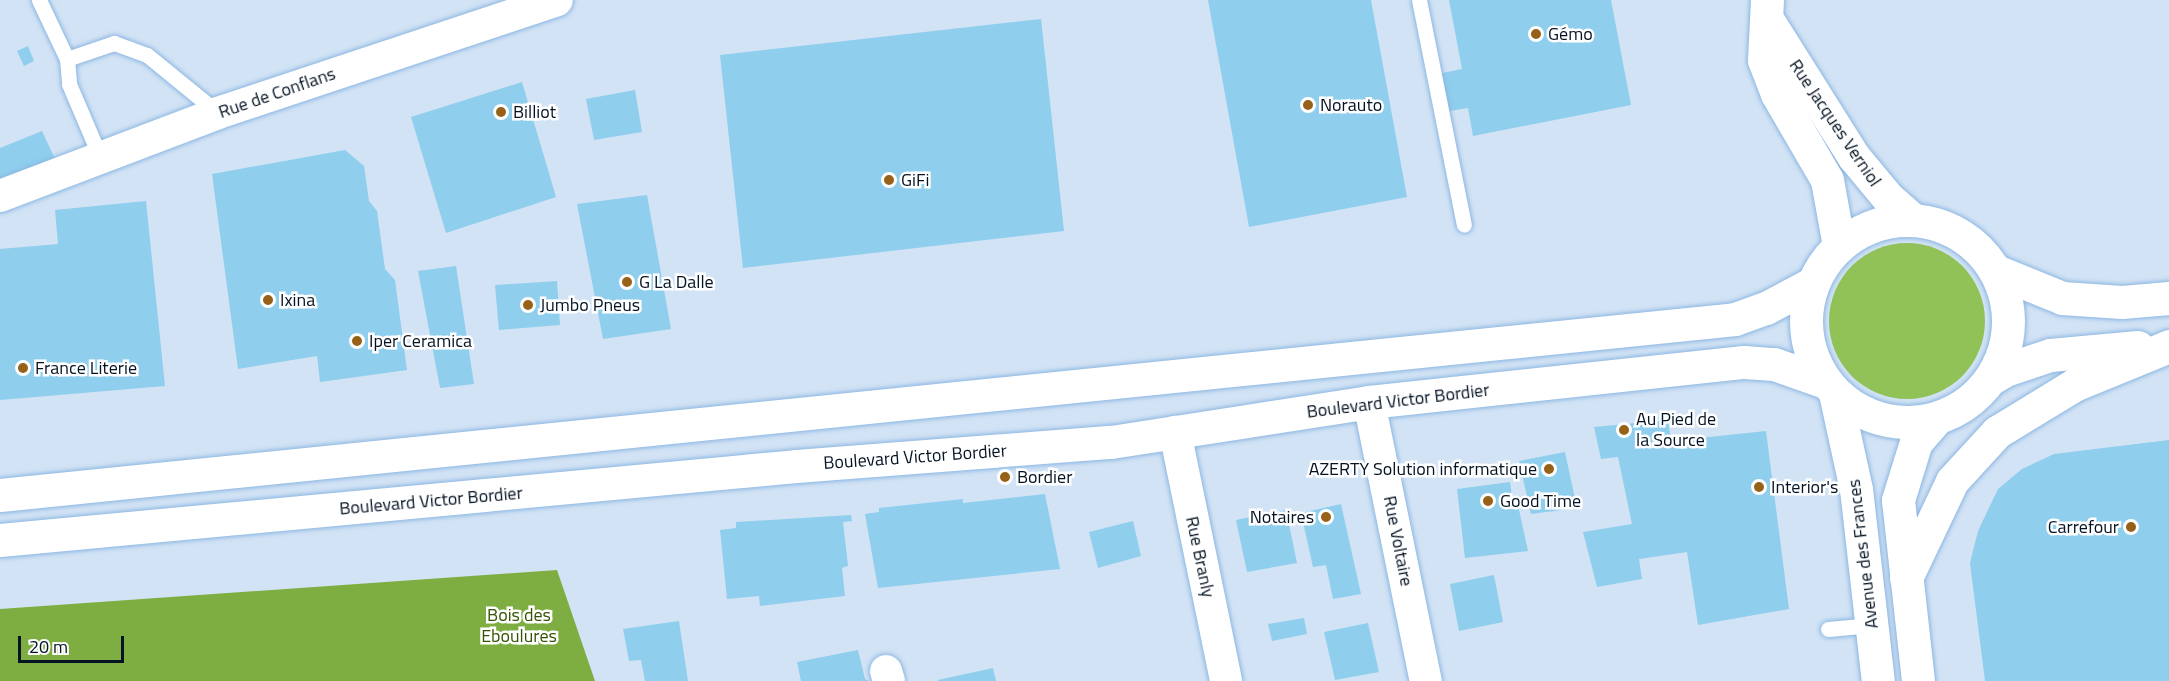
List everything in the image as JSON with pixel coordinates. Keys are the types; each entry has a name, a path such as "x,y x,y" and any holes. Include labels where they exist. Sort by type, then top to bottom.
{"main road":[{"name":"Rue Jacques Verniol","path":"1767,9 1854,157 1888,198 1913,220"},
{"name":"Rue Jacques Verniol","path":"1767,9 1764,60 1777,94 1827,180 1839,246"},
{"path":"1937,418 1893,422 1852,407 1830,387 1806,334 1806,308 1813,283 1839,246 1873,225 1913,220 1954,231 1972,243 1996,271 2005,294 2008,329 2005,347 1989,380"},
{"path":"1996,271 2062,298 2122,302 2169,298"},
{"path":"0,495 1735,319 1767,308 1813,283"},
{"path":"1918,681 1900,528 1901,487 1916,442 1937,418 1966,403 1989,380 2005,370 2050,355 2169,345"},
{"path":"1906,578 1931,520 1952,481 1997,432 2074,385 2169,345"},
{"name":"Boulevard Victor Bordier","path":"0,540 796,466 1102,443 1370,402 1744,362 1774,364 1830,387"},
{"name":"Avenue des Frances","path":"1830,387 1856,489 1878,681"}],"street":[{"name":"Rue de Conflans","path":"0,196 218,113 557,0"},
{"name":"Rue Voltaire","path":"1370,402 1426,681"},
{"name":"Rue Branly","path":"1175,432 1226,681"}],"lane":[{"path":"39,0 67,58 69,84 95,145 112,154"},
{"path":"1419,0 1464,225"},
{"path":"67,58 114,43 147,55 218,113"},
{"path":"1828,629 1872,625"}],"green space":[{"path":"1907,243 1922,244 1937,249 1951,256 1962,266 1972,277 1979,291 1984,306 1984,336 1979,351 1972,365 1962,376 1951,386 1937,393 1922,398 1907,399 1892,398 1877,393 1863,386 1852,376 1842,365 1835,351 1830,336 1829,321 1830,306 1835,291 1842,277 1852,266 1863,256 1877,249 1892,244"},
{"name":"Bois des Eboulures","path":"557,570 595,681 0,681 0,609"}],"building":[{"name":"Norauto","path":"1208,0 1371,0 1407,197 1249,227"},
{"name":"Gémo","path":"1449,0 1611,0 1631,105 1473,136 1468,108 1449,111 1442,73 1462,69"},
{"path":"1041,19 1064,231 743,268 720,55"},
{"path":"28,46 34,61 24,66 17,51"},
{"path":"522,82 556,197 446,233 411,117"},
{"path":"635,90 642,132 594,140 586,99"},
{"path":"42,131 55,159 0,180 0,148"},
{"path":"345,150 364,166 369,201 377,211 385,269 395,280 407,370 320,382 317,356 238,369 212,174"},
{"name":"G La Dalle","path":"647,195 671,329 603,339 577,204"},
{"path":"146,201 165,386 0,400 0,249 58,244 55,210"},
{"path":"456,266 474,384 440,388 418,271"},
{"name":"Jumbo Pneus","path":"557,281 560,325 499,330 495,285"},
{"path":"1668,420 1671,441 1766,431 1789,609 1698,625 1687,552 1639,559 1642,579 1597,587 1583,532 1632,524 1618,457 1601,459 1594,427"},
{"path":"2169,440 2169,681 1985,681 1970,563 1978,531 1998,489 2022,469 2054,454"},
{"path":"1565,452 1577,508 1531,514 1519,461"},
{"path":"1510,482 1513,505 1518,505 1528,551 1465,558 1457,489"},
{"path":"1045,494 1060,569 878,588 865,514 879,512 879,508 963,499 963,503"},
{"path":"1341,504 1361,594 1333,599 1326,565 1313,567 1301,513"},
{"path":"1286,510 1297,563 1247,572 1236,520"},
{"path":"851,515 852,521 843,522 848,566 842,568 845,596 760,606 759,596 727,599 720,530 736,528 736,522"},
{"path":"1133,521 1141,556 1098,568 1089,532"},
{"path":"1494,575 1503,622 1459,631 1450,584"},
{"path":"1304,618 1307,634 1272,641 1268,624"},
{"path":"679,621 688,681 645,681 641,660 629,661 623,629"},
{"path":"1368,623 1379,672 1335,680 1324,632"},
{"path":"858,650 865,679 869,681 801,681 797,662"},
{"path":"993,668 996,681 938,681 938,680"}],"place":[{"name":"Gémo","path":"1536,34"},
{"name":"Norauto","path":"1308,105"},
{"name":"Billiot","path":"501,112"},
{"name":"GiFi","path":"889,180"},
{"name":"G La Dalle","path":"627,282"},
{"name":"Ixina","path":"268,300"},
{"name":"Jumbo Pneus","path":"528,305"},
{"name":"Iper Ceramica","path":"357,341"},
{"name":"France Literie","path":"23,368"},
{"name":"Au Pied de la Source","path":"1624,430"},
{"name":"AZERTY Solution informatique","path":"1549,469"},
{"name":"Bordier","path":"1005,477"},
{"name":"Interior's","path":"1759,487"},
{"name":"Good Time","path":"1488,501"},
{"name":"Notaires","path":"1326,517"},
{"name":"Carrefour","path":"2131,527"}]}
